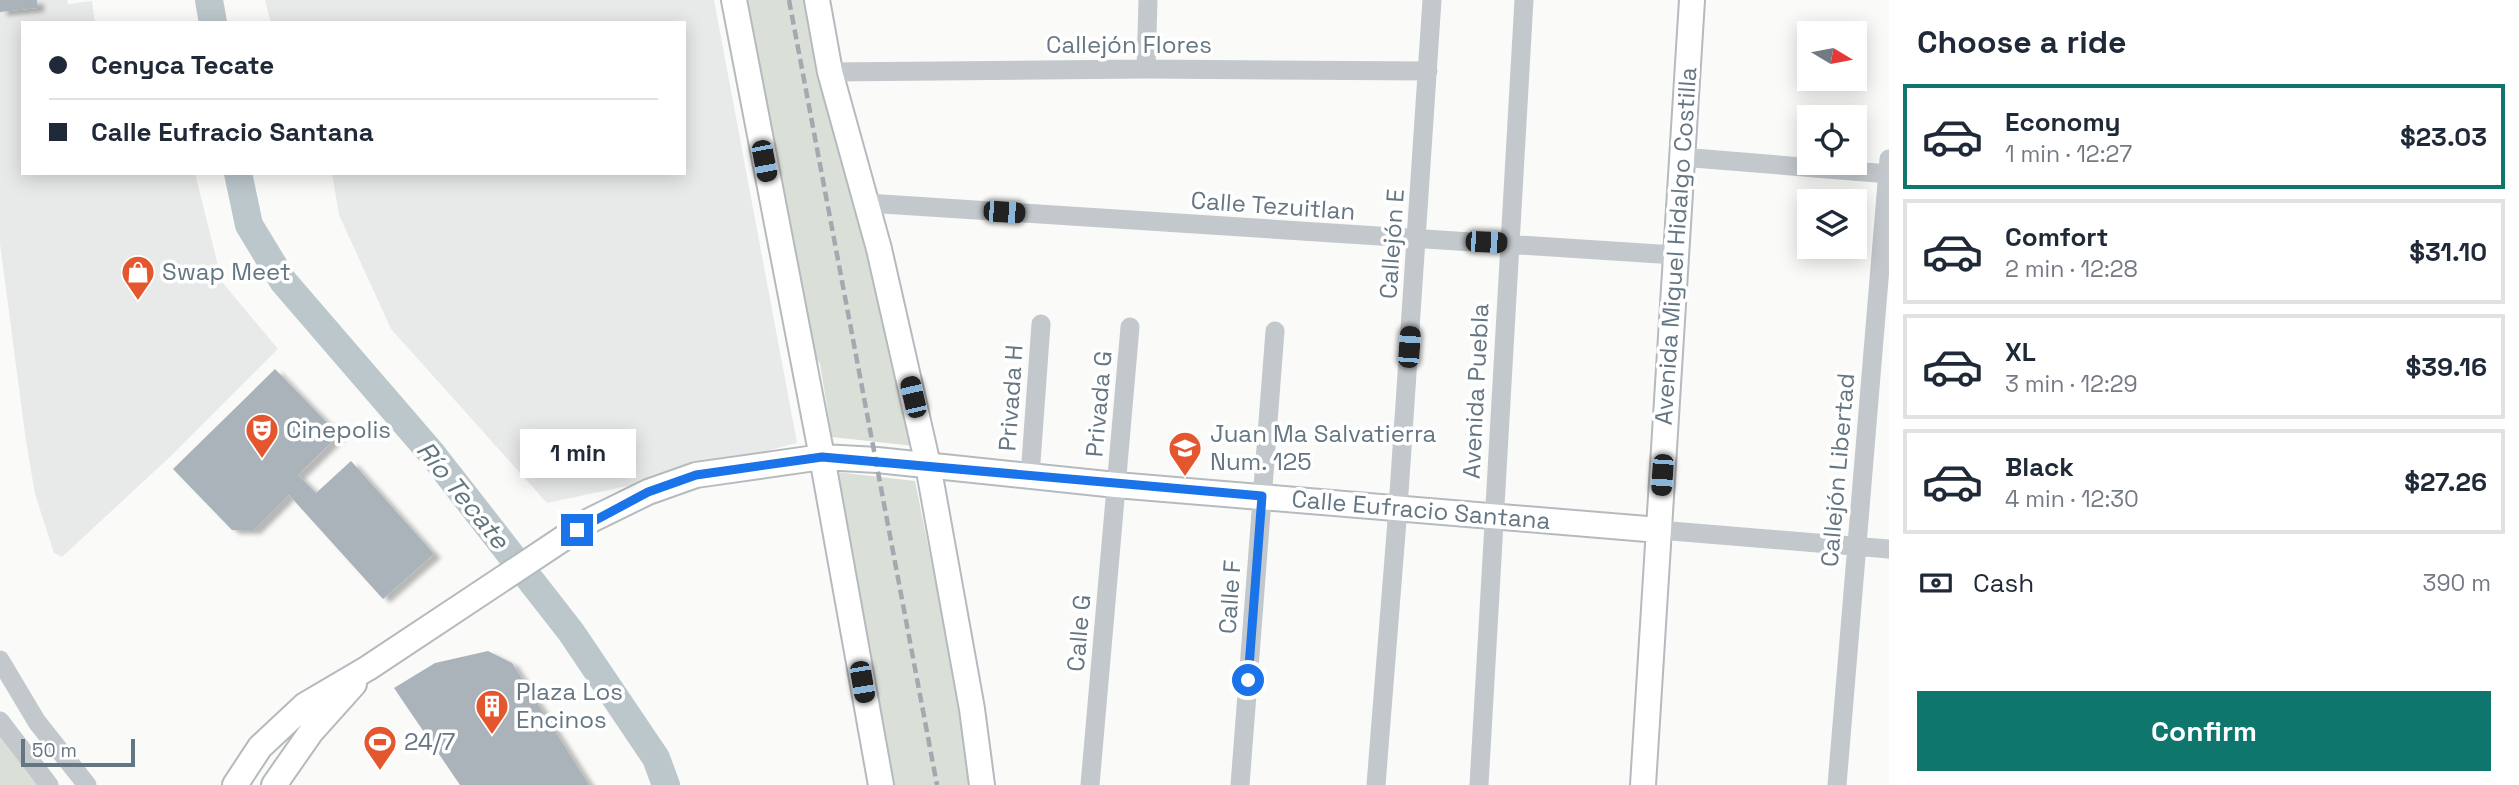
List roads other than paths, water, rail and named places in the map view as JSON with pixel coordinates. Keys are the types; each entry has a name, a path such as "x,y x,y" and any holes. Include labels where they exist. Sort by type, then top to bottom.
{"main road":[{"path":"734,0 822,457 881,785"},
{"path":"817,0 830,72 867,203 928,465 972,709 982,785"},
{"name":"Avenida Miguel Hidalgo Costilla","path":"1643,785 1692,0"},
{"name":"Calle Eufracio Santana","path":"368,668 592,520 648,492 696,475 822,457 1116,485 1659,530"},
{"path":"236,785 260,747 290,717 305,705 368,668"},
{"path":"274,785 311,732 368,668"}],"street":[{"path":"1146,69 1149,0"},
{"name":"Callejón E","path":"1376,785 1398,509 1432,0"},
{"name":"Avenida Puebla","path":"1479,785 1524,0"},
{"name":"Callejón Flores","path":"830,72 1146,69 1428,71"},
{"path":"1681,157 1889,169"},
{"name":"Callejón Libertad","path":"1837,785 1889,169"},
{"name":"Calle Tezuitlan","path":"867,203 1675,255"},
{"name":"Privada H","path":"1030,476 1041,324"},
{"name":"Privada G","path":"1116,485 1130,327"},
{"name":"Calle F","path":"1240,785 1275,331"},
{"name":"Calle G","path":"1090,785 1116,485"},
{"name":"Calle Eufracio Santana","path":"1659,530 1889,550"},
{"path":"0,660 37,722 87,785"},
{"path":"0,721 49,785"}],"waterway":[{"name":"Río Tecate","path":"209,0 213,21"},
{"name":"Río Tecate","path":"238,175 249,225 283,281 433,455 571,632 656,758 666,785"}],"railway":[{"path":"789,0 937,785"}],"place":[{"name":"Swap Meet","path":"138,302"},
{"name":"Cinepolis","path":"262,460"},
{"name":"Juan Ma Salvatierra Num. 125","path":"1185,478"},
{"name":"Plaza Los Encinos","path":"492,736"},
{"name":"24/7","path":"380,772"}]}
